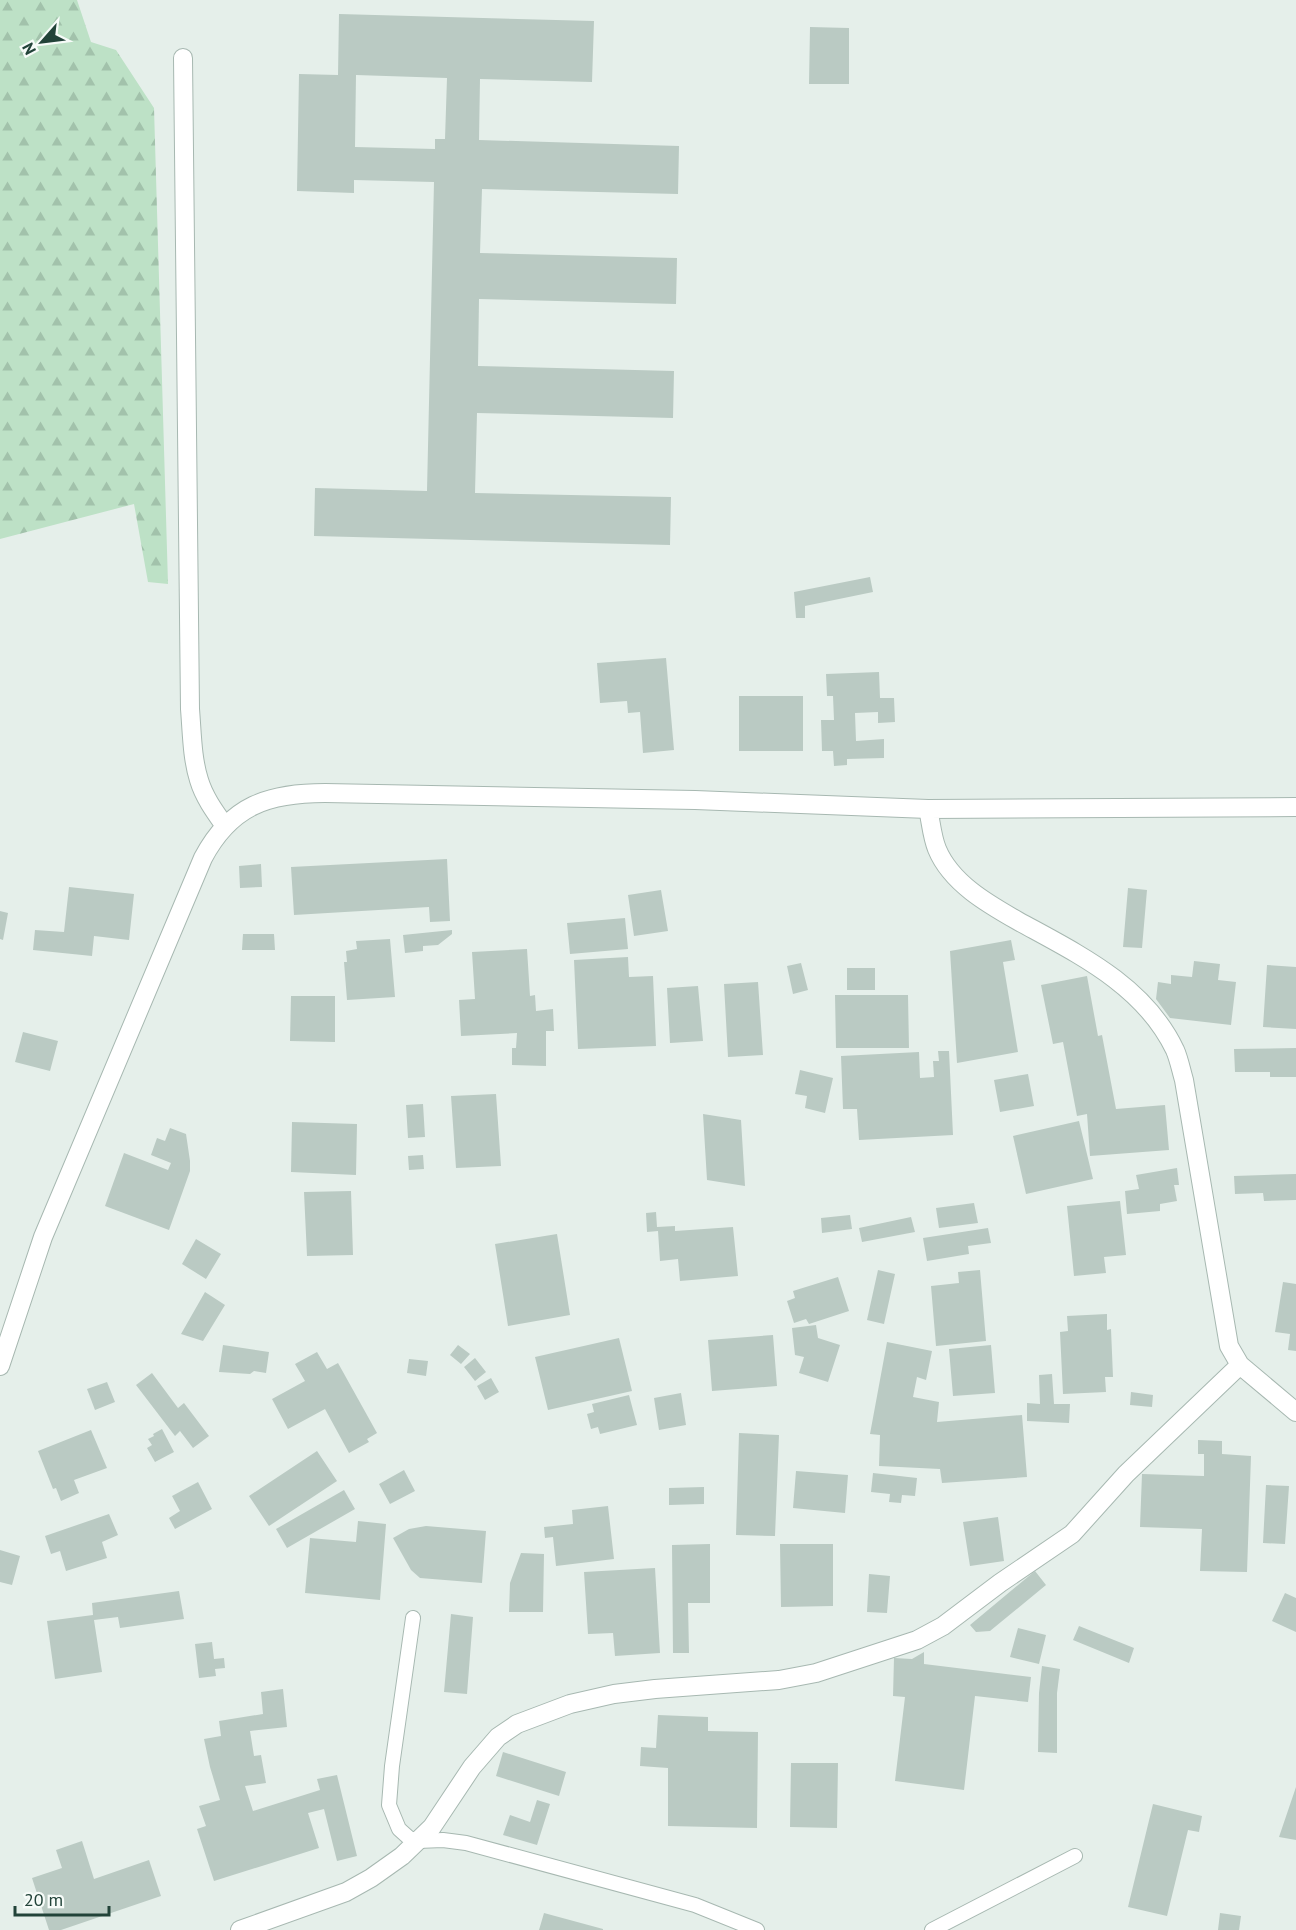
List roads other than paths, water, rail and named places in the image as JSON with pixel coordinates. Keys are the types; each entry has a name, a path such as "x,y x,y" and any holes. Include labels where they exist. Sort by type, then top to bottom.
{"street":[{"path":"183,58 190,709 193,750 199,781 225,826"},
{"path":"0,1365 43,1237 203,858 213,840 225,826 258,803 279,795 298,793 695,800 928,809 1296,807"},
{"path":"928,809 938,850 950,869 970,890 995,908 1105,970 1132,993 1160,1025 1175,1051 1184,1080 1229,1346 1240,1365 1296,1412"},
{"path":"240,1930 345,1892 394,1862 439,1818 472,1767 498,1737 517,1724 540,1714 570,1704 614,1694 779,1680 816,1673 917,1640 943,1626 1000,1583 1072,1534 1126,1474 1240,1365"}],"lane":[{"path":"413,1618 392,1766 389,1805 399,1829 408,1838 418,1841 443,1839 466,1843 695,1905 757,1930"},
{"path":"932,1930 1075,1856"}]}
